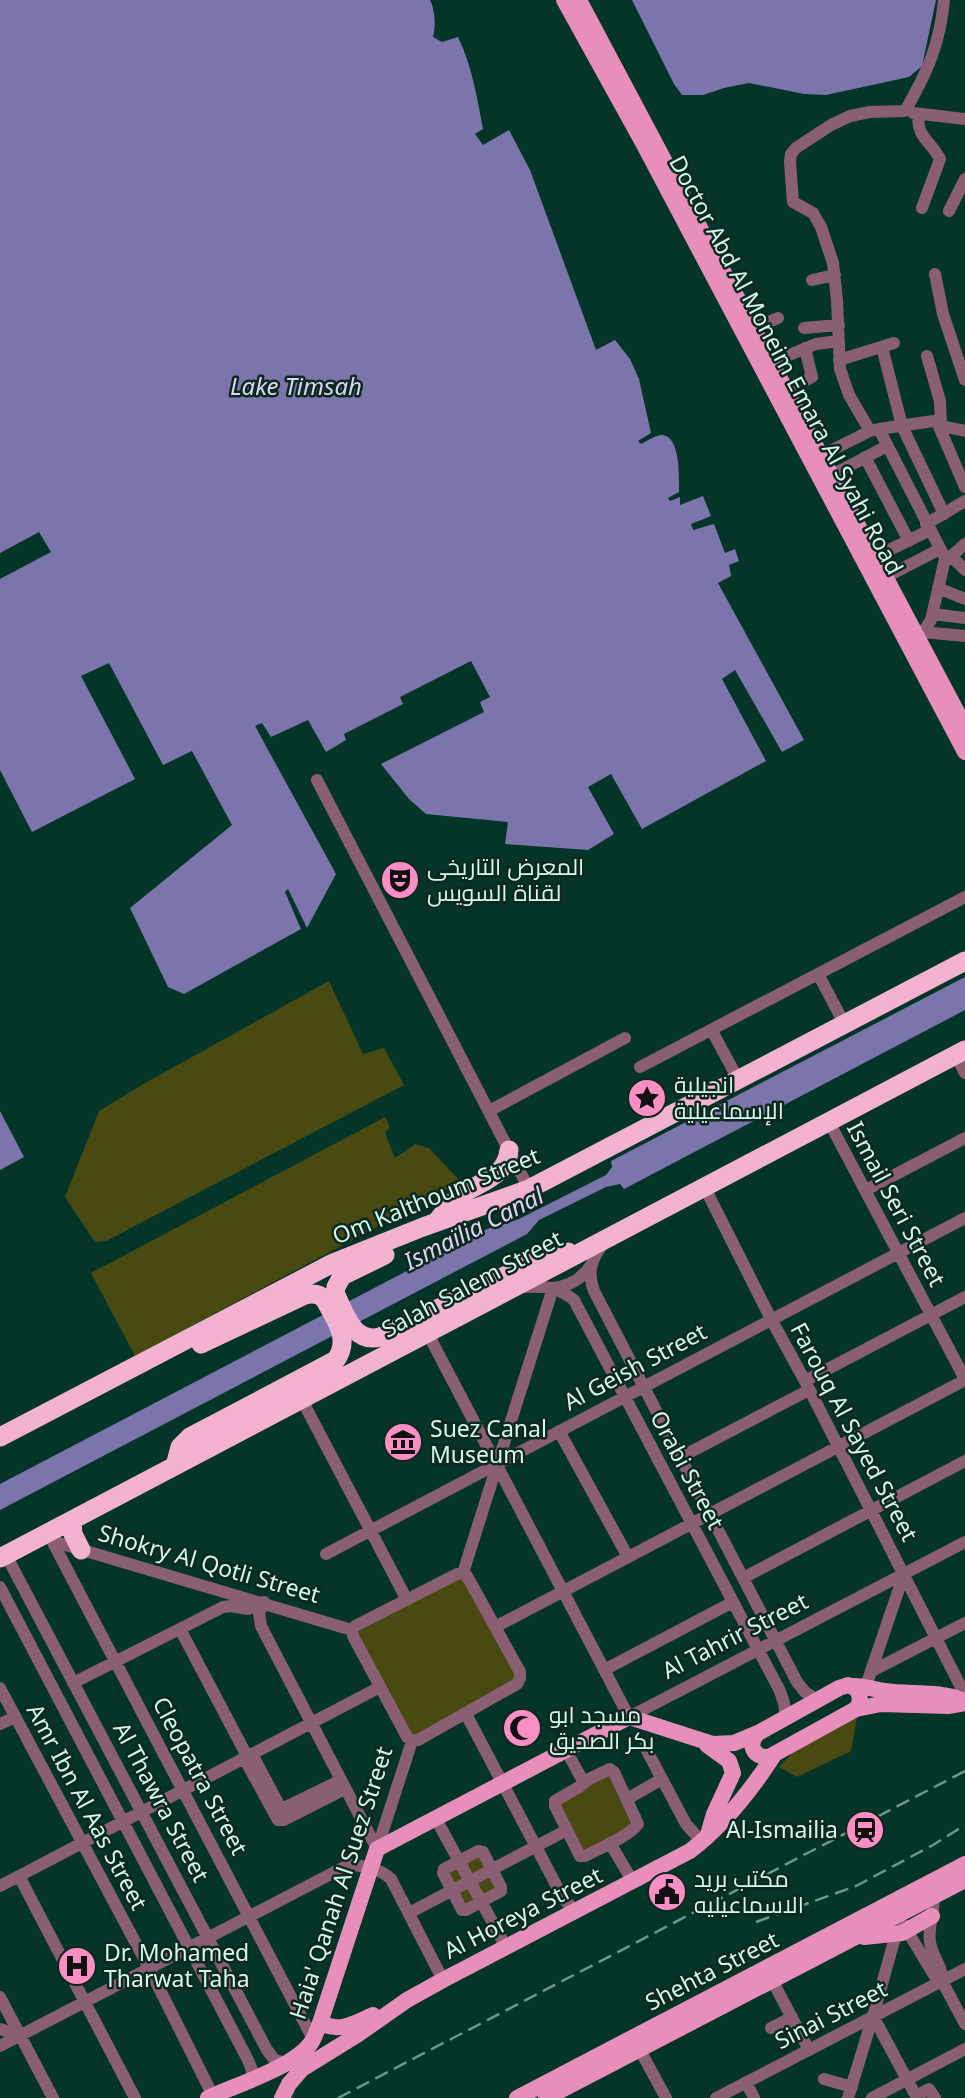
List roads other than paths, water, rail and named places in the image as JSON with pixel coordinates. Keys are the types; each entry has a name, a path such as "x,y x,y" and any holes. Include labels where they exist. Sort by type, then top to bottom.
{"highway":[{"name":"Om Kalthoum Street","path":"0,1437 333,1263 438,1221 530,1189 965,961"},
{"name":"Salah Salem Street","path":"7,1562 72,1521 515,1288 596,1252 705,1188 960,1053"},
{"path":"330,1297 342,1276 415,1242 428,1233 461,1195 502,1170 509,1157 509,1150"},
{"path":"349,1334 367,1338 380,1337 529,1264 557,1254 596,1252"},
{"path":"169,1348 185,1348 207,1342 306,1295 330,1297"},
{"path":"330,1297 349,1334"},
{"path":"175,1466 180,1447 190,1437 337,1360 349,1334"},
{"path":"72,1521 72,1534 81,1550"}],"main road":[{"name":"Doctor Abd Al Moneim Emara Al Syahi Road","path":"564,0 965,727"},
{"name":"Doctor Abd Al Moneim Emara Al Syahi Road","path":"579,0 886,577 916,637 965,752"},
{"path":"856,1709 860,1703 857,1690 863,1681"},
{"path":"629,1717 703,1742 724,1745 758,1733 839,1688 863,1681 886,1691 947,1695 965,1702"},
{"path":"758,1733 752,1740 752,1745 756,1754 764,1758 856,1709 880,1704 949,1706 965,1702"},
{"name":"Al Tahrir Street","path":"377,1850 629,1717"},
{"path":"703,1742 729,1761 733,1773 705,1840"},
{"name":"Al Horeya Street","path":"282,2098 289,2084 302,2069 407,2000 677,1859 705,1840 730,1815 774,1755"},
{"name":"Haia' Qanah Al Suez Street","path":"313,2039 377,1850"},
{"name":"Shehta Street","path":"517,2098 896,1909 930,1890 965,1864"},
{"name":"Shehta Street","path":"930,1890 965,1880"},
{"name":"Shehta Street","path":"546,2098 855,1938 896,1909"},
{"path":"855,1938 901,1933 932,1916"},
{"path":"320,2023 335,2028 346,2027 407,2000"},
{"path":"220,2096 284,2063 304,2050 313,2039"}],"street":[{"path":"905,111 923,79 937,45 944,0"},
{"path":"965,119 905,111 870,112 850,116 796,148 791,154 790,162 793,202 813,214 821,227 833,262 839,325 839,360 845,386 887,446 928,527 946,555 965,570"},
{"path":"919,114 919,130 940,159 922,208"},
{"path":"949,211 965,179"},
{"path":"935,274 943,314 964,375"},
{"path":"812,280 835,275"},
{"path":"754,328 778,318"},
{"path":"804,328 839,325"},
{"path":"772,362 805,348 838,341"},
{"path":"839,360 888,345 902,426 944,514"},
{"path":"787,390 812,377 805,348"},
{"path":"927,356 940,401 939,423 965,487"},
{"path":"821,456 874,430 933,421 965,431"},
{"path":"832,475 887,446"},
{"path":"865,457 909,541"},
{"path":"875,557 909,541 965,501"},
{"path":"886,577 946,555 965,545"},
{"path":"916,637 933,614 946,555"},
{"path":"938,588 965,599"},
{"path":"933,614 965,618"},
{"path":"916,637 965,636"},
{"path":"317,780 530,1189"},
{"path":"640,1067 965,897"},
{"path":"818,974 844,1023"},
{"path":"712,1031 738,1079"},
{"path":"489,1111 625,1038"},
{"path":"960,1053 965,1073"},
{"name":"Ismail Seri Street","path":"830,1122 965,1380"},
{"path":"866,1190 965,1138"},
{"name":"Farouq Al Sayed Street","path":"705,1188 965,1695"},
{"name":"Al Geish Street","path":"326,1554 965,1218"},
{"path":"515,1288 553,1288 572,1283 583,1275 596,1252"},
{"name":"Orabi Street","path":"596,1252 590,1273 593,1287 797,1682 817,1700"},
{"path":"553,1288 574,1300 580,1289 593,1287"},
{"path":"463,1573 553,1288"},
{"path":"681,1457 965,1297"},
{"name":"Orabi Street","path":"574,1300 783,1697 786,1718"},
{"path":"428,1334 629,1717"},
{"path":"495,1627 965,1380"},
{"path":"302,1400 407,1600"},
{"path":"559,1431 628,1557"},
{"path":"743,1578 965,1462"},
{"name":"Shokry Al Qotli Street","path":"50,1537 81,1550 352,1630"},
{"name":"Cleopatra Street","path":"50,1537 313,2039"},
{"name":"Al Tahrir Street","path":"629,1717 965,1542"},
{"path":"0,1575 7,1571 7,1562"},
{"name":"Al Thawra Street","path":"7,1562 74,1683 267,2050 274,2059 284,2063"},
{"path":"463,1573 520,1672 520,1678 517,1684 466,1714 412,1741 407,1737 352,1630 355,1626 463,1573"},
{"path":"863,1681 904,1574"},
{"name":"Al Thawra Street","path":"0,1587 248,2060 252,2070 251,2081"},
{"path":"74,1683 223,1607 248,1609 264,1602"},
{"path":"264,1602 258,1613 259,1620 377,1850"},
{"path":"604,1670 733,1602"},
{"path":"863,1681 965,1623"},
{"path":"180,1629 248,1756 279,1805 284,1808 343,1785"},
{"path":"0,1886 380,1687"},
{"name":"Amr Ibn Al Aas Street","path":"0,1688 220,2096"},
{"path":"466,1714 564,1900 572,1907 580,1909"},
{"path":"0,1724 15,1717"},
{"name":"Haia' Qanah Al Suez Street","path":"377,1850 412,1741"},
{"path":"645,1747 686,1824 705,1840"},
{"path":"566,1750 584,1783"},
{"path":"608,1770 612,1770 627,1799 638,1827 583,1856 579,1854 555,1801 608,1770"},
{"path":"627,1799 662,1779"},
{"path":"436,1819 506,1947"},
{"path":"409,1913 567,1830"},
{"path":"610,1843 633,1882"},
{"path":"482,1851 492,1869 502,1891 462,1910 451,1891 444,1869 482,1851"},
{"path":"0,2046 344,1866 356,1865 371,1869 386,1874 391,1879 443,1980"},
{"path":"19,1876 135,2098"},
{"path":"930,1890 934,1907 929,1929 930,1941 942,1973 942,1981"},
{"path":"896,1909 901,1933 934,1975 942,1981 965,2024"},
{"path":"824,2079 850,2093 901,1933"},
{"name":"Sinai Street","path":"716,2098 965,1969"},
{"path":"772,1980 809,2049"},
{"path":"0,1997 53,2098"},
{"path":"873,2016 917,2097 929,2089 935,2098"},
{"path":"771,2028 792,2017"},
{"path":"0,2029 20,2035"},
{"path":"872,2098 965,2049"},
{"path":"248,2060 259,2060 267,2050"},
{"path":"640,2050 666,2098"},
{"path":"746,2082 754,2098"}],"water":[{"name":"Lake Timsah","path":"0,0 430,0 435,18 433,37 442,42 458,37 467,59 483,129 475,134 483,145 509,130 530,170 596,350 615,340 630,359 639,379 651,433 638,441 641,444 662,435 673,442 678,459 679,492 668,498 670,501 680,497 680,505 703,496 711,516 691,524 693,530 714,524 725,553 735,549 739,561 729,565 731,576 718,583 804,740 782,752 735,670 722,679 766,761 642,829 611,774 588,787 614,834 588,850 505,844 508,822 426,814 409,799 381,764 484,712 480,702 490,697 471,661 400,697 403,704 344,734 346,740 326,752 308,720 271,737 262,723 255,726 336,874 307,928 288,889 285,892 301,929 184,994 168,987 130,908 232,825 192,751 163,765 109,663 81,676 135,779 32,832 0,770 0,579 51,552 39,532 0,553"},
{"path":"632,0 936,0 922,66 909,77 826,95 804,94 749,83 703,95 682,95"},
{"path":"965,977 965,1010 624,1189 620,1184 606,1187 539,1220 527,1234 0,1510 0,1484 487,1229 519,1219 606,1175 612,1167 611,1161"},
{"path":"0,1111 24,1157 0,1170"}],"railway":[{"path":"338,2098 965,1771"},
{"path":"756,1922 856,1886 965,1825"}],"place":[{"name":"المعرض التاريخى لقناة السويس","path":"400,880"},
{"name":"انجيلية الإسماعيلية","path":"647,1098"},
{"name":"Suez Canal Museum","path":"403,1442"},
{"name":"مسجد ابو بكر الصديق","path":"522,1728"},
{"name":"Al-Ismailia","path":"865,1830"},
{"name":"مكتب بريد الاسماعيليه","path":"667,1892"},
{"name":"Dr. Mohamed Tharwat Taha","path":"77,1966"}],"water label":[{"name":"Ismaïlia Canal","path":"474,1229"}]}
